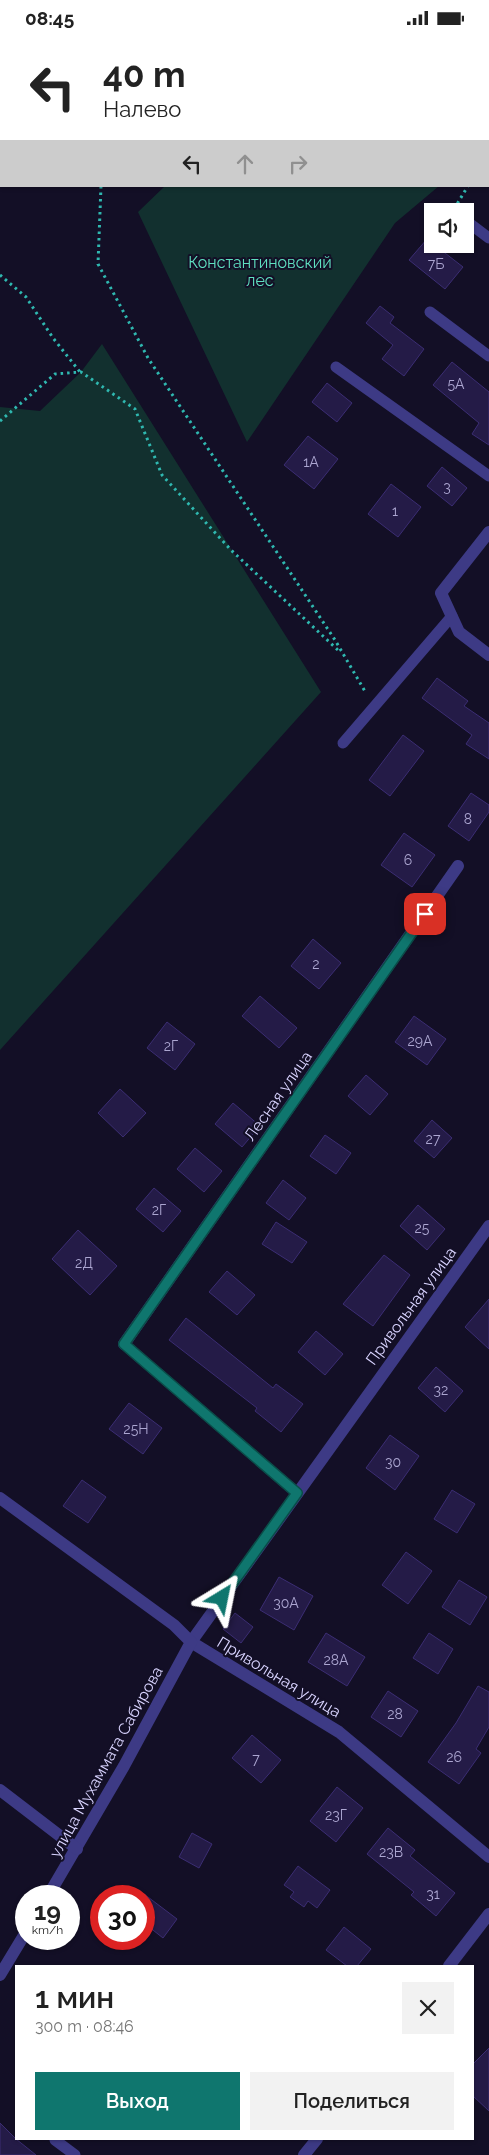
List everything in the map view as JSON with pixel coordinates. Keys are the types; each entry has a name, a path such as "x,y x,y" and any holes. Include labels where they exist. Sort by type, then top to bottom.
{"street":[{"path":"489,532 441,593 458,631 489,655"},
{"name":"Лесная улица","path":"124,1344 458,866"},
{"name":"Привольная улица","path":"489,1226 190,1642 340,1732 489,1857"},
{"path":"0,1498 174,1625 190,1642"},
{"name":"улица Мухаммата Сабирова","path":"55,1885 77,1849 190,1642"},
{"path":"0,1790 77,1849"},
{"path":"450,1965 489,1914"},
{"path":"0,1975 15,1950"},
{"path":"304,2155 316,2140"}],"lane":[{"path":"474,227 489,238"},
{"path":"430,312 489,356"},
{"path":"336,367 489,476"},
{"path":"343,743 452,616"},
{"path":"124,1344 297,1493"},
{"path":"55,2140 75,2155"}],"path":[{"path":"101,187 98,264 148,358 354,673"},
{"path":"457,203 467,187"},
{"path":"0,275 26,297 52,338 81,372 135,409 162,475 231,550 344,657"},
{"path":"0,421 54,374 81,372"}],"green space":[{"name":"Константиновский лес","path":"164,187 438,187 395,223 247,442 138,212"},
{"path":"102,344 321,692 0,1050 0,407 40,411 81,372"}],"building":[{"path":"424,242 424,253 445,253 463,267 445,289 409,260"},
{"path":"380,306 394,317 390,323 424,349 404,376 382,359 393,345 366,323"},
{"path":"452,362 489,392 489,445 472,434 479,423 433,385"},
{"path":"327,383 352,403 337,422 312,402"},
{"path":"308,436 338,459 314,489 284,465"},
{"path":"442,467 467,488 452,506 427,486"},
{"path":"391,484 421,507 398,537 368,514"},
{"path":"437,678 468,701 464,706 489,723 489,759 466,744 472,735 422,698"},
{"path":"403,735 424,751 390,796 369,780"},
{"path":"471,793 489,805 489,812 469,841 448,826"},
{"path":"404,833 435,855 412,887 381,865"},
{"path":"313,939 341,963 319,989 291,966"},
{"path":"260,996 297,1028 279,1048 242,1016"},
{"path":"414,1016 446,1039 427,1065 395,1042"},
{"path":"167,1022 195,1044 175,1070 147,1048"},
{"path":"366,1075 388,1094 370,1115 348,1096"},
{"path":"120,1089 146,1113 123,1137 98,1113"},
{"path":"233,1103 260,1126 242,1147 215,1124"},
{"path":"432,1120 452,1138 434,1158 414,1141"},
{"path":"325,1135 351,1153 336,1174 310,1156"},
{"path":"195,1148 222,1171 204,1192 177,1169"},
{"path":"283,1180 306,1198 289,1220 266,1203"},
{"path":"154,1188 181,1211 163,1232 136,1209"},
{"path":"418,1205 445,1229 427,1250 400,1226"},
{"path":"276,1222 307,1242 292,1263 262,1244"},
{"path":"78,1230 117,1266 90,1295 52,1259"},
{"path":"384,1255 410,1275 373,1326 343,1304"},
{"path":"227,1271 255,1295 237,1315 209,1292"},
{"path":"489,1299 489,1349 465,1327"},
{"path":"186,1318 273,1388 276,1384 303,1404 281,1432 255,1411 257,1408 169,1340"},
{"path":"316,1331 343,1354 325,1375 298,1352"},
{"path":"436,1367 463,1391 445,1412 418,1388"},
{"path":"129,1403 162,1428 143,1454 109,1429"},
{"path":"390,1435 419,1456 395,1490 366,1468"},
{"path":"82,1480 106,1497 88,1523 63,1506"},
{"path":"452,1490 475,1504 457,1533 434,1519"},
{"path":"406,1552 432,1571 408,1604 382,1585"},
{"path":"279,1577 313,1596 294,1630 260,1610"},
{"path":"459,1580 487,1597 470,1625 442,1607"},
{"path":"235,1613 253,1627 241,1643 223,1629"},
{"path":"326,1633 365,1657 347,1686 308,1662"},
{"path":"429,1633 453,1649 438,1674 413,1658"},
{"path":"478,1686 489,1692 489,1727 476,1749 481,1753 459,1784 428,1762 456,1723"},
{"path":"388,1691 418,1711 401,1737 371,1717"},
{"path":"252,1735 281,1760 261,1783 232,1758"},
{"path":"337,1787 363,1808 336,1842 310,1821"},
{"path":"388,1828 415,1850 410,1856 455,1893 436,1916 411,1895 414,1892 367,1854"},
{"path":"192,1833 212,1844 199,1868 179,1857"},
{"path":"298,1866 330,1890 317,1908 308,1901 304,1907 290,1897 294,1892 284,1885"},
{"path":"155,1902 177,1919 163,1938 155,1932"},
{"path":"344,1927 371,1949 358,1965 346,1965 326,1950"},
{"path":"489,2048 489,2111 474,2097 474,2063"},
{"path":"0,2123 15,2140 36,2155 0,2155"}],"route":[{"path":"222,1598 297,1493 124,1344 425,914"}]}
